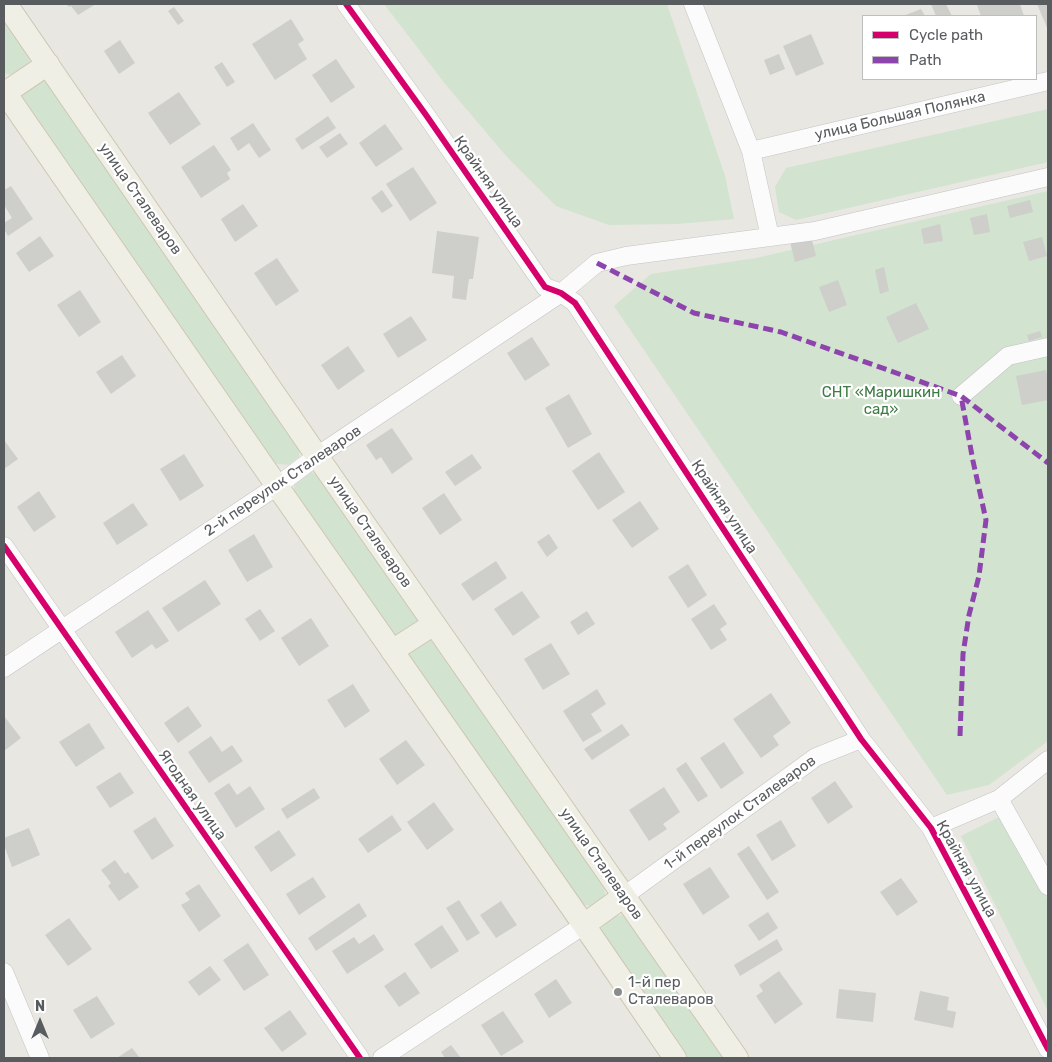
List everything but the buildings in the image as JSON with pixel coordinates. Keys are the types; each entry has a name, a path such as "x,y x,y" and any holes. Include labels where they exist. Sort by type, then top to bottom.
{"main road":[{"name":"улица Сталеваров","path":"6,4 317,456 737,1058"},
{"path":"48,64 4,93 675,1058"},
{"path":"392,651 434,624"},
{"path":"584,925 624,896"}],"street":[{"name":"Крайняя улица","path":"346,4 546,287 561,293 575,303 861,739 932,828 1048,1049"},
{"path":"693,4 751,151 770,237"},
{"name":"улица Большая Полянка","path":"751,151 1048,81"},
{"name":"2-й переулок Сталеваров","path":"4,668 561,293 597,263 626,256 815,231 1048,177"},
{"path":"961,396 1008,356 1048,347"},
{"name":"Ягодная улица","path":"4,546 360,1058"},
{"name":"1-й переулок Сталеваров","path":"624,896 816,757 861,739"},
{"path":"932,828 999,799 1048,760"},
{"path":"999,799 1048,886"},
{"path":"382,1058 584,925"},
{"path":"4,972 40,1058"}],"green space":[{"path":"384,4 667,4 725,176 734,219 677,224 609,225 556,206 507,157 446,85"},
{"path":"4,16 30,53 29,66 15,76 4,73"},
{"path":"42,80 57,90 300,443 299,457 288,465 271,463 24,107 22,92"},
{"path":"1048,109 1048,162 796,220 779,212 775,187 786,168"},
{"name":"СНТ «Маришкин сад»","path":"1048,191 1048,741 989,785 947,795 614,306 651,274 756,258"},
{"path":"308,470 324,479 420,619 400,638 391,636 295,498 294,481"},
{"path":"433,637 604,884 605,897 594,907 578,903 406,657 407,647"},
{"path":"1005,814 1048,900 1048,1011 961,836"},
{"path":"622,915 629,920 727,1058 686,1058 601,930 603,924 615,916"}],"marked path":[{"path":"597,263 694,313 781,332 961,396 1048,463"},
{"path":"960,736 963,654 969,615 979,576 986,520 961,396"}],"cycle path":[{"path":"346,4 426,115 545,287 561,293 575,303 861,739 931,828 1048,1049"},
{"path":"4,546 360,1058"}],"place":[{"name":"1-й пер Сталеваров","path":"618,992"}]}
